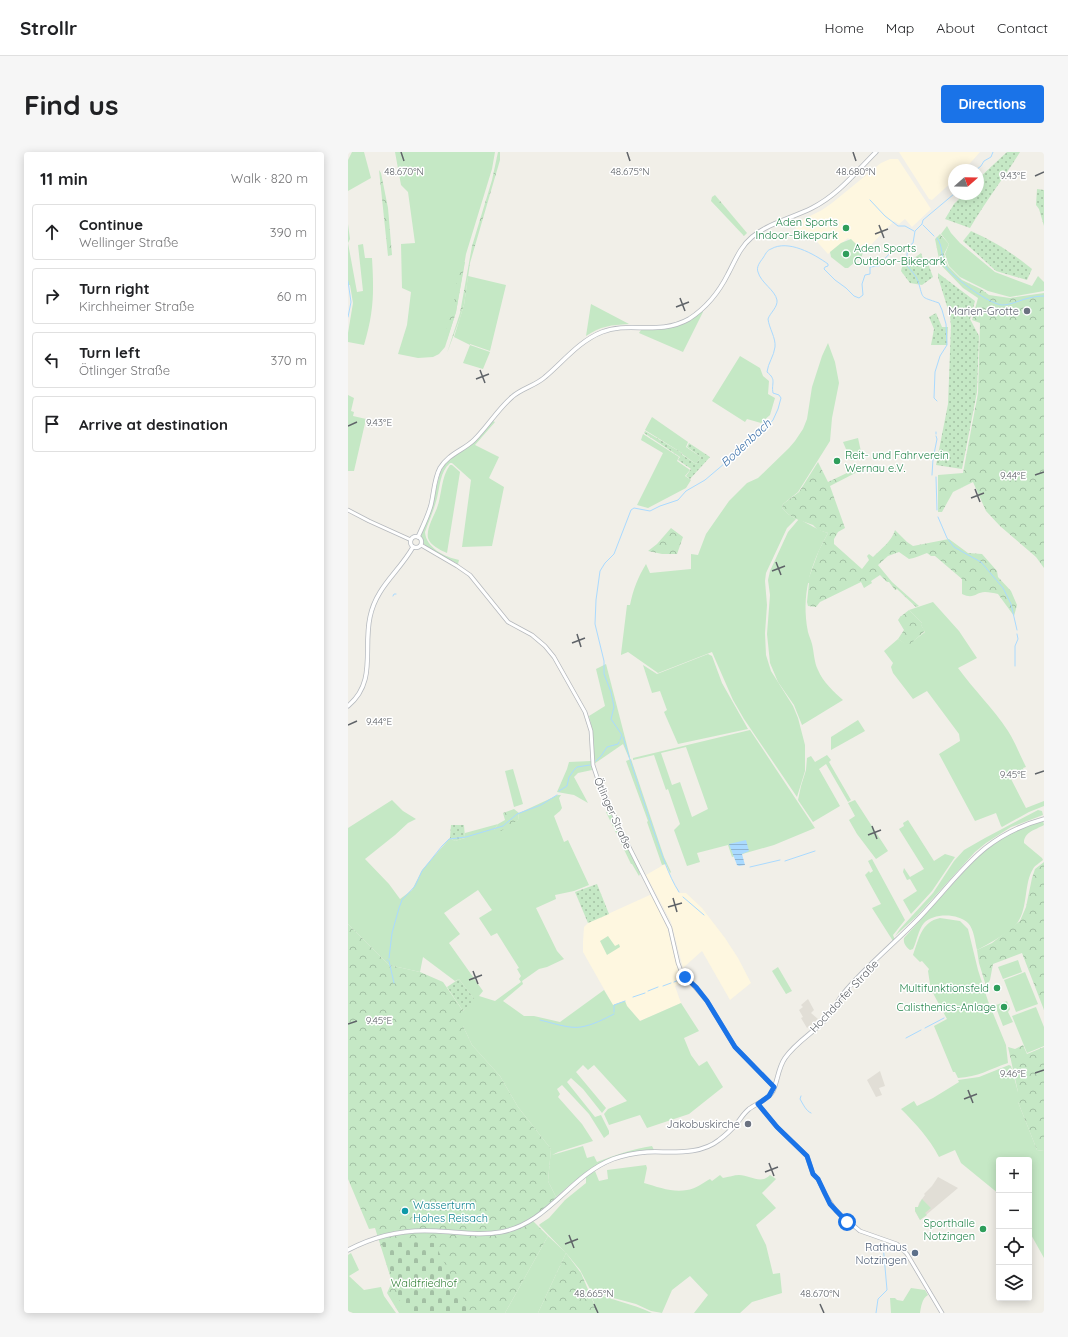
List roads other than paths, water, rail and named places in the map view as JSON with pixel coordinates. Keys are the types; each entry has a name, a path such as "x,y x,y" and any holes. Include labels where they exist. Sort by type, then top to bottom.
{"main road":[{"path":"418,537 427,518 440,468 448,458 474,440 515,394 544,378 572,352 601,332 614,329 665,327 681,323 694,316 717,292 728,276 740,251 751,237 764,229 813,207 832,196 876,152"},
{"path":"413,547 410,540 413,537 418,537"},
{"path":"413,547 417,548 421,545 421,540 418,537"},
{"path":"348,706 358,694 368,671 369,627 373,607 384,584 413,547"},
{"name":"Hochdorfer Straße","path":"774,1087 785,1058 827,1018 844,993 907,930 966,865 983,849 1012,830 1044,819"},
{"path":"348,1250 366,1241 394,1233 424,1230 480,1234 500,1232 525,1224 542,1214 581,1178 592,1170 612,1160 628,1154 690,1151 705,1148 722,1138 735,1126 747,1110 769,1096 774,1087"}],"street":[{"path":"348,510 410,540"},
{"name":"Ötlinger Straße","path":"421,545 470,575 508,622 532,635 546,646 554,657 585,712 591,731 593,765 597,777 621,831 670,928 681,971 707,1001 735,1047 774,1087"},
{"path":"758,1104 777,1127 807,1156 813,1174 818,1179 825,1194 836,1211 860,1231 897,1244 903,1249 942,1313"}],"water":[{"path":"746,840 749,851 742,854 745,865 739,866 737,865 729,844"}],"waterway":[{"name":"Bodenbach","path":"982,164 984,161 991,157 993,152"},
{"name":"Bodenbach","path":"620,740 622,735 611,719 614,707 611,692 604,674 604,661 595,624 596,600 600,571 605,563 614,554 631,510 634,508 650,511 678,500 686,491 705,480 764,430 773,420 781,398 779,395 773,393 773,380 767,372 775,347 768,319 777,303 777,300 774,293 762,280 758,266 768,250 778,246 801,249 828,264 828,266 824,269 854,296 859,298 863,295 862,284 865,275 870,274 870,267 879,266 892,252 913,243 915,231 922,224 923,220 948,199"},
{"path":"870,200 885,216 898,226 905,226 914,231"},
{"path":"923,225 934,236"},
{"path":"937,238 941,245 944,264 950,272 964,284 996,304 1005,305 1038,296 1044,296"},
{"path":"906,261 908,248"},
{"path":"907,265 917,279 923,296 939,303 946,324 947,345 940,356 935,372 934,398 937,401"},
{"path":"348,281 351,302 348,317"},
{"path":"932,475 933,459 937,439 936,436"},
{"path":"936,477 937,510"},
{"path":"938,517 947,538 954,547 981,562 1003,588 1011,604 1017,630"},
{"path":"393,596 396,594"},
{"path":"1015,666 1015,646 1018,639 1017,634"},
{"path":"623,737 663,857 679,892"},
{"path":"596,761 607,747 618,744 619,742"},
{"path":"559,791 567,786 569,777 577,767 590,765"},
{"path":"389,958 392,933 402,900 415,886 422,871 449,839 466,837 503,826 517,814 541,805 557,795"},
{"path":"785,861 815,851"},
{"path":"750,867 780,860"},
{"path":"683,897 704,915"},
{"path":"389,961 394,983"},
{"path":"674,982 679,980"},
{"path":"663,986 671,983"},
{"path":"648,991 658,987"},
{"path":"633,997 645,993"},
{"path":"614,1012 614,1005 625,1001"},
{"path":"540,1020 576,1027 594,1023 614,1014"},
{"path":"925,1028 944,1018"},
{"path":"906,1038 921,1030"},
{"name":"Bodenbach","path":"801,1096 800,1099 803,1105 811,1113"},
{"name":"Bodenbach","path":"876,1313 878,1299 887,1290 883,1244"}],"place":[{"name":"Aden Sports Indoor-Bikepark","path":"846,228"},
{"name":"Aden Sports Outdoor-Bikepark","path":"846,254"},
{"name":"Marien-Grotte","path":"1027,311"},
{"name":"Reit- und Fahrverein Wernau e.V.","path":"837,461"},
{"name":"Multifunktionsfeld","path":"997,988"},
{"name":"Calisthenics-Anlage","path":"1004,1007"},
{"name":"Jakobuskirche","path":"748,1124"},
{"name":"Wasserturm Hohes Reisach","path":"405,1211"},
{"name":"Sporthalle Notzingen","path":"983,1229"},
{"name":"Rathaus Notzingen","path":"915,1253"}],"park label":[{"name":"Waldfriedhof","path":"424,1283"}]}
